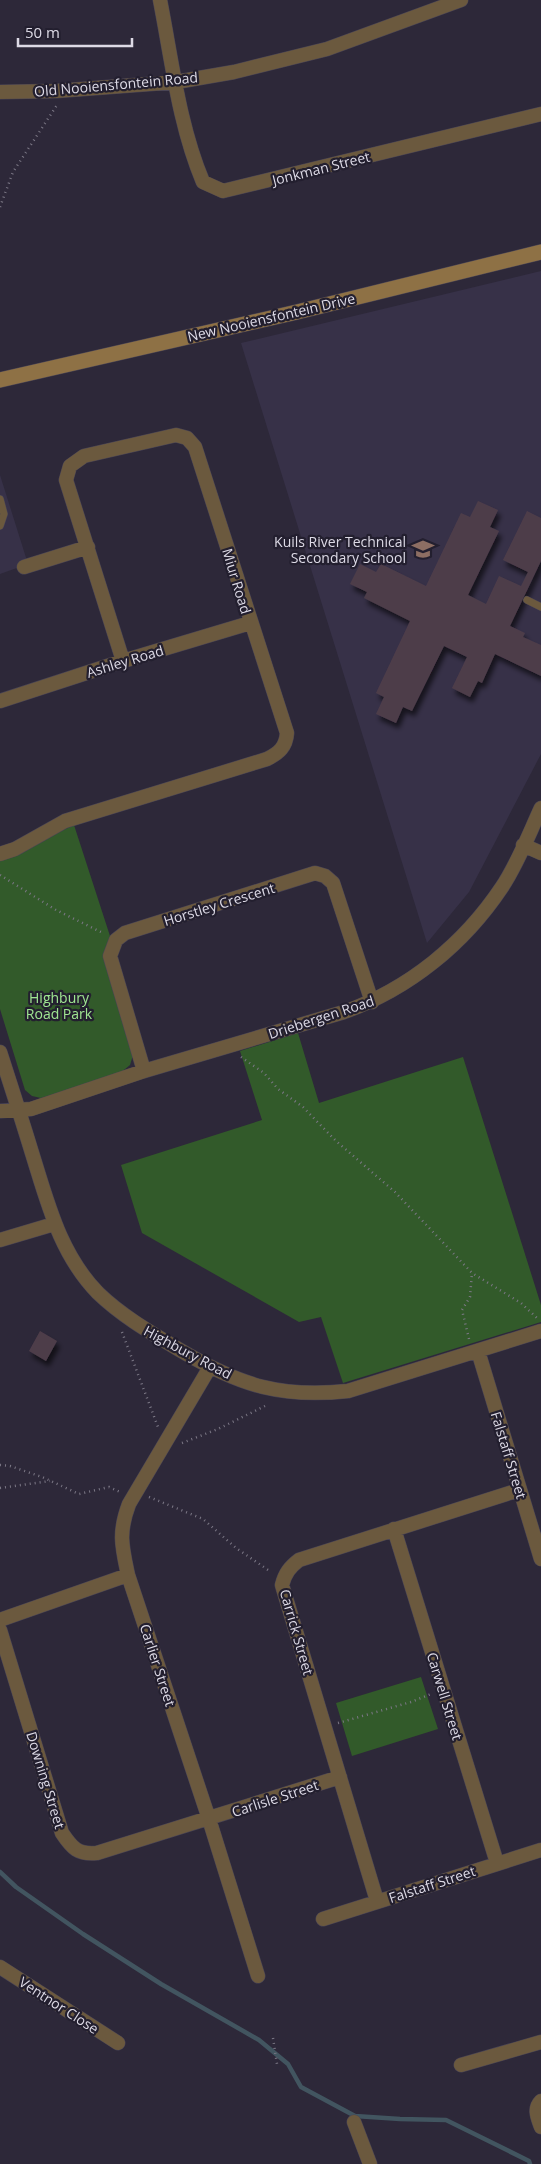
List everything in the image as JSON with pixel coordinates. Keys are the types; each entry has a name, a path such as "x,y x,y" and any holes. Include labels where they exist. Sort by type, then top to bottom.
{"street":[{"name":"Jonkman Street","path":"160,0 176,82 177,98 200,175 204,182 223,191 541,114"},
{"name":"Old Nooiensfontein Road","path":"0,92 56,91 176,82 234,72 327,49 460,0"},
{"name":"New Nooiensfontein Drive","path":"0,380 288,314 541,252"},
{"name":"Miur Road","path":"0,854 15,849 65,821 267,759 279,753 286,742 286,733 195,447 187,438 176,435 84,456 70,466 66,480 123,661"},
{"path":"24,567 88,547"},
{"name":"Ashley Road","path":"0,701 123,661 250,623"},
{"name":"Driebergen Road","path":"0,1111 31,1109 144,1071 372,1002 400,987 433,964 479,919 503,885 541,808"},
{"path":"523,845 541,853"},
{"name":"Horstley Crescent","path":"116,940 125,933 316,873 325,876 333,883 372,1002"},
{"path":"116,940 110,956 144,1071"},
{"name":"Highbury Road","path":"0,1052 54,1224 66,1249 83,1274 113,1306 137,1324 210,1367 265,1388 288,1393 320,1394 348,1391 541,1331"},
{"path":"0,1240 54,1224"},
{"name":"Falstaff Street","path":"475,1352 541,1559"},
{"name":"Carlier Street","path":"210,1367 133,1498 122,1522 121,1542 128,1575 209,1819 258,1976"},
{"name":"Carrick Street","path":"377,1901 282,1585 284,1578 287,1570 300,1560 519,1490"},
{"name":"Carwell Street","path":"394,1529 497,1863"},
{"path":"0,1620 128,1575"},
{"name":"Downing Street","path":"0,1630 62,1833 76,1851 85,1854 97,1853 209,1819"},
{"name":"Carlisle Street","path":"209,1819 340,1777"},
{"name":"Falstaff Street","path":"323,1919 541,1850"},
{"name":"Ventnor Close","path":"0,1967 118,2043"},
{"path":"461,2065 541,2042"},
{"path":"541,2101 536,2113 541,2127"},
{"path":"354,2122 370,2164"}],"lane":[{"path":"0,499 4,514 0,526"},
{"path":"527,600 541,607"}],"path":[{"path":"0,207 13,172 58,104"},
{"path":"0,875 56,910 82,921 116,940"},
{"path":"235,1044 242,1059 264,1073 278,1089 303,1106 336,1141 395,1192 472,1273 521,1303 541,1322"},
{"path":"472,1273 470,1297 462,1310 475,1352"},
{"path":"121,1329 165,1443 176,1446 218,1429 266,1406"},
{"path":"0,1465 10,1466 51,1481 79,1494 109,1486 133,1498 151,1497 203,1519 236,1548 265,1569 284,1578"},
{"path":"0,1488 51,1481"},
{"path":"325,1725 411,1702 443,1689"},
{"path":"273,2038 277,2064"}],"shaded area":[{"name":"Kuils River Technical Secondary School","path":"541,271 541,754 469,892 427,943 241,343"},
{"path":"0,475 28,564 0,574"}],"green space":[{"name":"Highbury Road Park","path":"74,825 110,936 105,952 133,1055 130,1065 119,1074 41,1098 32,1096 25,1090 0,1009 0,860"},
{"path":"298,1033 319,1103 463,1057 541,1305 541,1322 343,1383 321,1317 299,1322 142,1233 121,1165 262,1120 240,1051"},
{"path":"421,1677 438,1729 352,1756 336,1703"}],"building":[{"path":"478,501 498,510 490,527 499,531 468,595 486,604 499,576 521,586 528,572 503,560 527,511 541,518 541,561 510,626 525,633 523,637 541,645 541,676 495,654 482,683 478,681 470,697 452,688 467,657 444,646 412,711 403,707 396,723 376,714 384,697 376,693 410,621 364,598 367,592 350,584 360,564 376,572 381,564 426,586 461,513 470,517"},
{"path":"40,1331 57,1341 46,1361 29,1351"}],"waterway":[{"path":"0,1872 16,1887 83,1934 161,1984 259,2040 288,2064 301,2087 355,2116 446,2120 529,2161 530,2164"}],"place":[{"name":"Kuils River Technical Secondary School","path":"423,549"}]}
